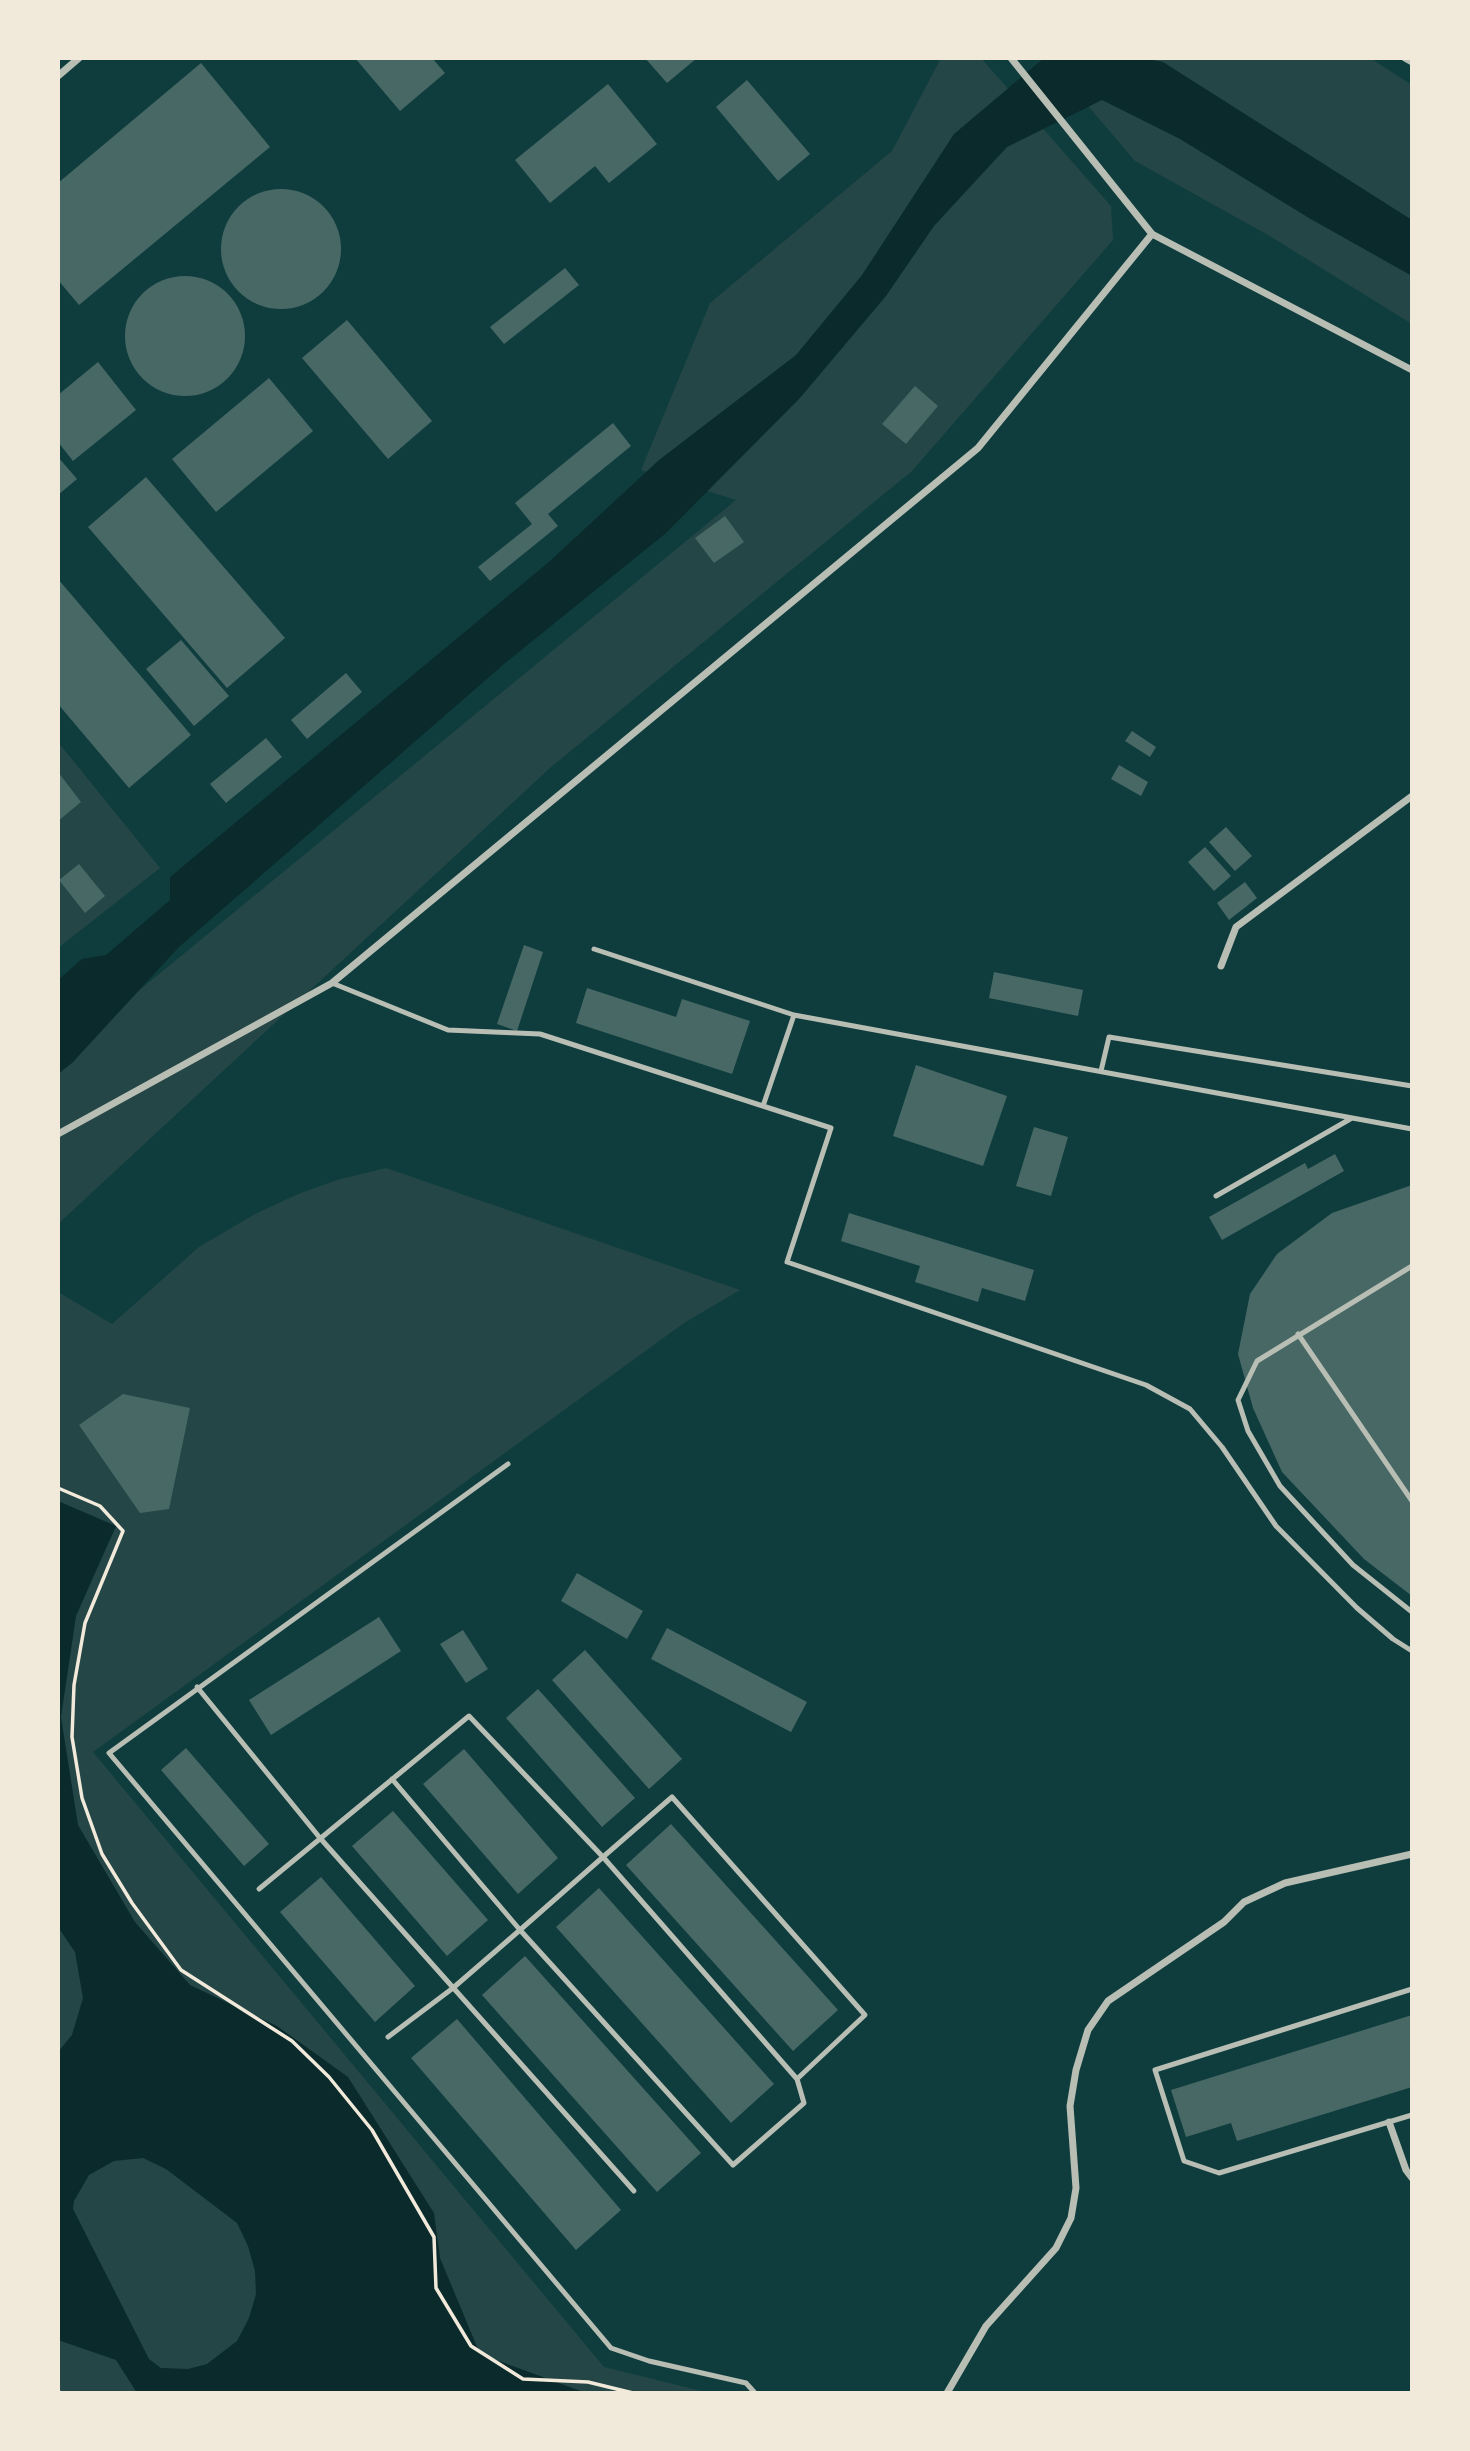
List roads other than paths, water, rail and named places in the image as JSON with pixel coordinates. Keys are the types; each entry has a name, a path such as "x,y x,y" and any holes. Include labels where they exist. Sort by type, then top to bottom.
{"street":[{"path":"58,76 79,58"},
{"path":"1012,58 1152,234 1412,370"},
{"path":"1405,58 1412,62"},
{"path":"58,1134 332,983 978,448 1152,234"},
{"path":"1221,966 1236,927 1412,796"},
{"path":"947,2393 986,2326 1056,2248 1070,2218 1076,2188 1070,2106 1076,2070 1088,2030 1108,2001 1224,1922 1244,1902 1285,1883 1412,1854"},
{"path":"1389,2122 1406,2171 1412,2178"}],"lane":[{"path":"594,949 794,1015 1412,1129"},
{"path":"332,983 448,1030 540,1034 831,1128 787,1262 1146,1385 1191,1409 1222,1447 1276,1526 1357,1608 1393,1639 1412,1651"},
{"path":"763,1106 794,1015"},
{"path":"1101,1071 1110,1037 1412,1086"},
{"path":"1216,1196 1352,1118"},
{"path":"1412,1266 1257,1361 1238,1400 1248,1431 1280,1486 1353,1565 1412,1612"},
{"path":"1298,1334 1412,1501"},
{"path":"508,1464 109,1753 611,2348 649,2361 746,2383 755,2393"},
{"path":"197,1687 320,1838 634,2191"},
{"path":"259,1889 320,1838 392,1779 469,1716 603,1857 797,2079 804,2103 733,2165 520,1930 392,1779"},
{"path":"388,2037 453,1988 672,1797 865,2015 797,2079"},
{"path":"1412,1989 1155,2070 1184,2161 1219,2173 1412,2115"}]}
